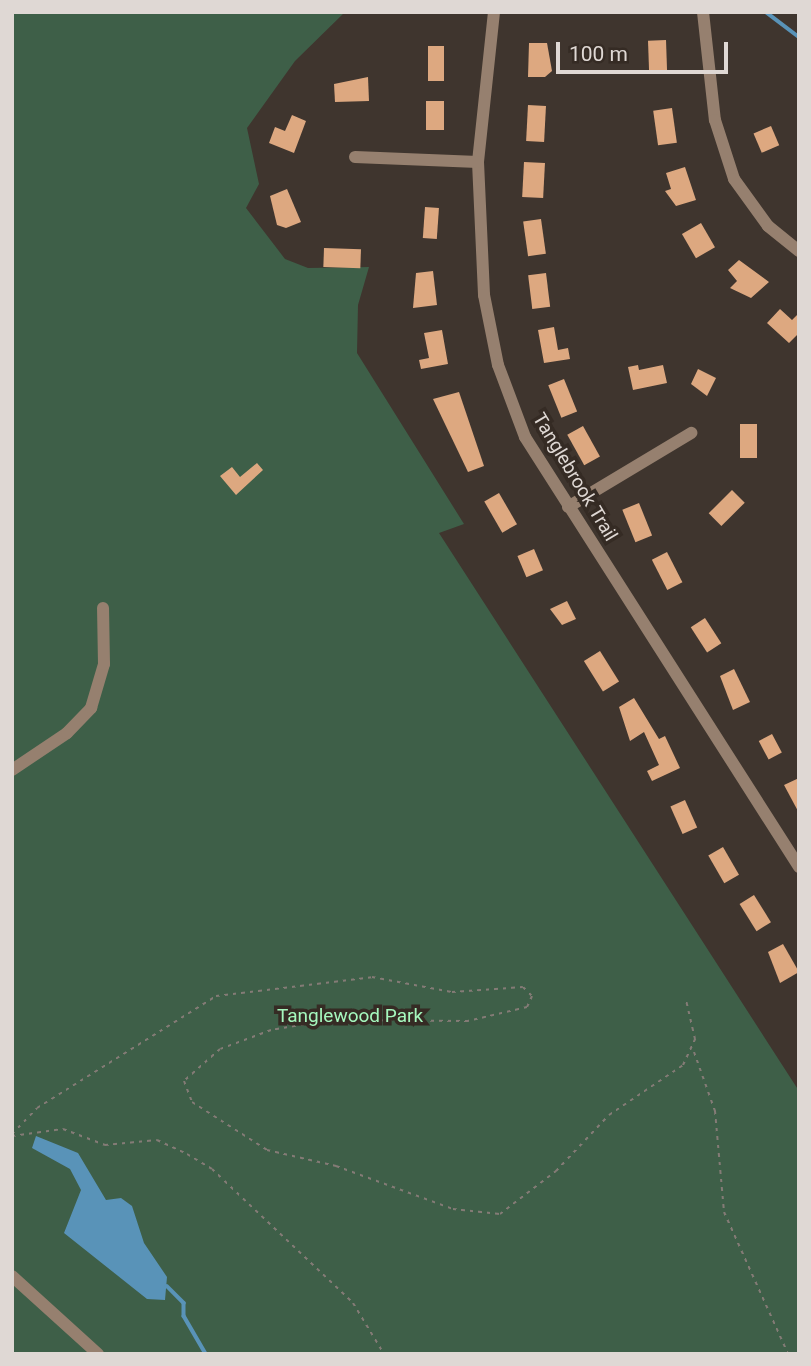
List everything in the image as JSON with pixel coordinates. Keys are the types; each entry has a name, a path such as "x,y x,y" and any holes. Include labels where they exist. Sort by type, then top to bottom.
{"street":[{"name":"Tanglebrook Trail","path":"494,12 478,162 484,295 498,365 525,437 799,867"},
{"path":"703,12 715,120 734,179 768,226 799,251"},
{"path":"355,158 478,162"},
{"path":"568,507 691,433"},
{"path":"12,770 67,733 91,708 104,664 103,608"},
{"path":"12,1276 98,1354"}],"path":[{"path":"12,1135 37,1108 216,996 372,977 452,992 523,987 532,996 527,1007 468,1021 329,1020 271,1030 220,1049 184,1081 192,1102 267,1150 490,1216 531,1193 609,1115 671,1079 693,1051"},
{"path":"686,1001 693,1051 715,1111 724,1212 788,1354"},
{"path":"12,1135 63,1129 104,1145 157,1140 187,1154 212,1169 353,1303 384,1354"}],"green space":[{"name":"Tanglewood Park","path":"12,12 345,12 295,61 247,128 259,184 246,208 285,259 308,268 369,267 358,305 357,353 464,524 439,533 799,1091 799,1354 12,1354"}],"water":[{"path":"36,1136 78,1153 106,1200 121,1198 132,1206 144,1243 167,1277 165,1300 147,1299 64,1233 81,1190 70,1169 32,1148"}],"building":[{"path":"666,40 667,73 649,74 648,41"},
{"path":"529,43 547,43 552,71 545,77 528,77"},
{"path":"428,46 444,46 444,81 428,81"},
{"path":"368,77 369,101 335,102 334,84"},
{"path":"426,101 444,101 444,130 426,130"},
{"path":"528,105 546,106 544,142 526,141"},
{"path":"672,108 677,143 658,145 653,111"},
{"path":"292,115 306,121 294,153 269,143 275,127 285,131"},
{"path":"771,126 779,145 762,153 754,133"},
{"path":"524,162 545,163 543,198 522,197"},
{"path":"685,167 696,200 676,206 665,191 671,189 666,173"},
{"path":"287,189 301,222 286,228 277,225 270,196"},
{"path":"425,207 439,208 437,239 423,238"},
{"path":"541,219 546,254 528,256 523,222"},
{"path":"701,223 715,247 696,258 682,234"},
{"path":"324,248 361,249 360,268 323,267"},
{"path":"739,260 769,282 751,298 730,288 737,281 728,270"},
{"path":"433,271 437,305 413,308 416,273"},
{"path":"546,273 550,307 532,309 528,275"},
{"path":"780,309 792,320 799,313 799,333 789,343 767,323"},
{"path":"554,327 558,350 568,348 570,359 544,363 538,330"},
{"path":"442,330 448,364 421,369 419,360 429,358 424,333"},
{"path":"638,365 639,370 663,365 667,383 633,390 628,367"},
{"path":"698,369 716,378 707,396 691,384"},
{"path":"564,379 577,411 561,418 548,385"},
{"path":"459,392 484,466 468,472 433,399"},
{"path":"740,424 757,424 757,458 740,458"},
{"path":"583,426 600,457 584,465 567,435"},
{"path":"257,463 263,470 236,495 220,476 232,467 240,477"},
{"path":"732,490 745,503 721,526 709,513"},
{"path":"499,493 517,524 502,533 484,501"},
{"path":"639,503 652,535 635,542 622,510"},
{"path":"534,549 543,570 526,577 517,556"},
{"path":"667,552 682,582 667,590 652,560"},
{"path":"567,601 576,619 562,625 550,609"},
{"path":"705,618 721,643 707,652 691,627"},
{"path":"600,651 619,682 603,692 584,661"},
{"path":"734,669 750,702 733,710 720,676"},
{"path":"634,698 659,739 665,736 680,768 652,781 647,771 659,765 644,732 630,741 619,707"},
{"path":"772,734 782,753 769,760 759,741"},
{"path":"799,778 799,813 784,785"},
{"path":"685,800 697,827 683,834 670,807"},
{"path":"723,847 739,875 724,883 708,856"},
{"path":"754,895 771,922 757,931 740,904"},
{"path":"783,944 799,972 780,983 768,952"}],"waterway":[{"path":"766,12 799,37"},
{"path":"167,1286 184,1303 184,1316 206,1354"}]}
